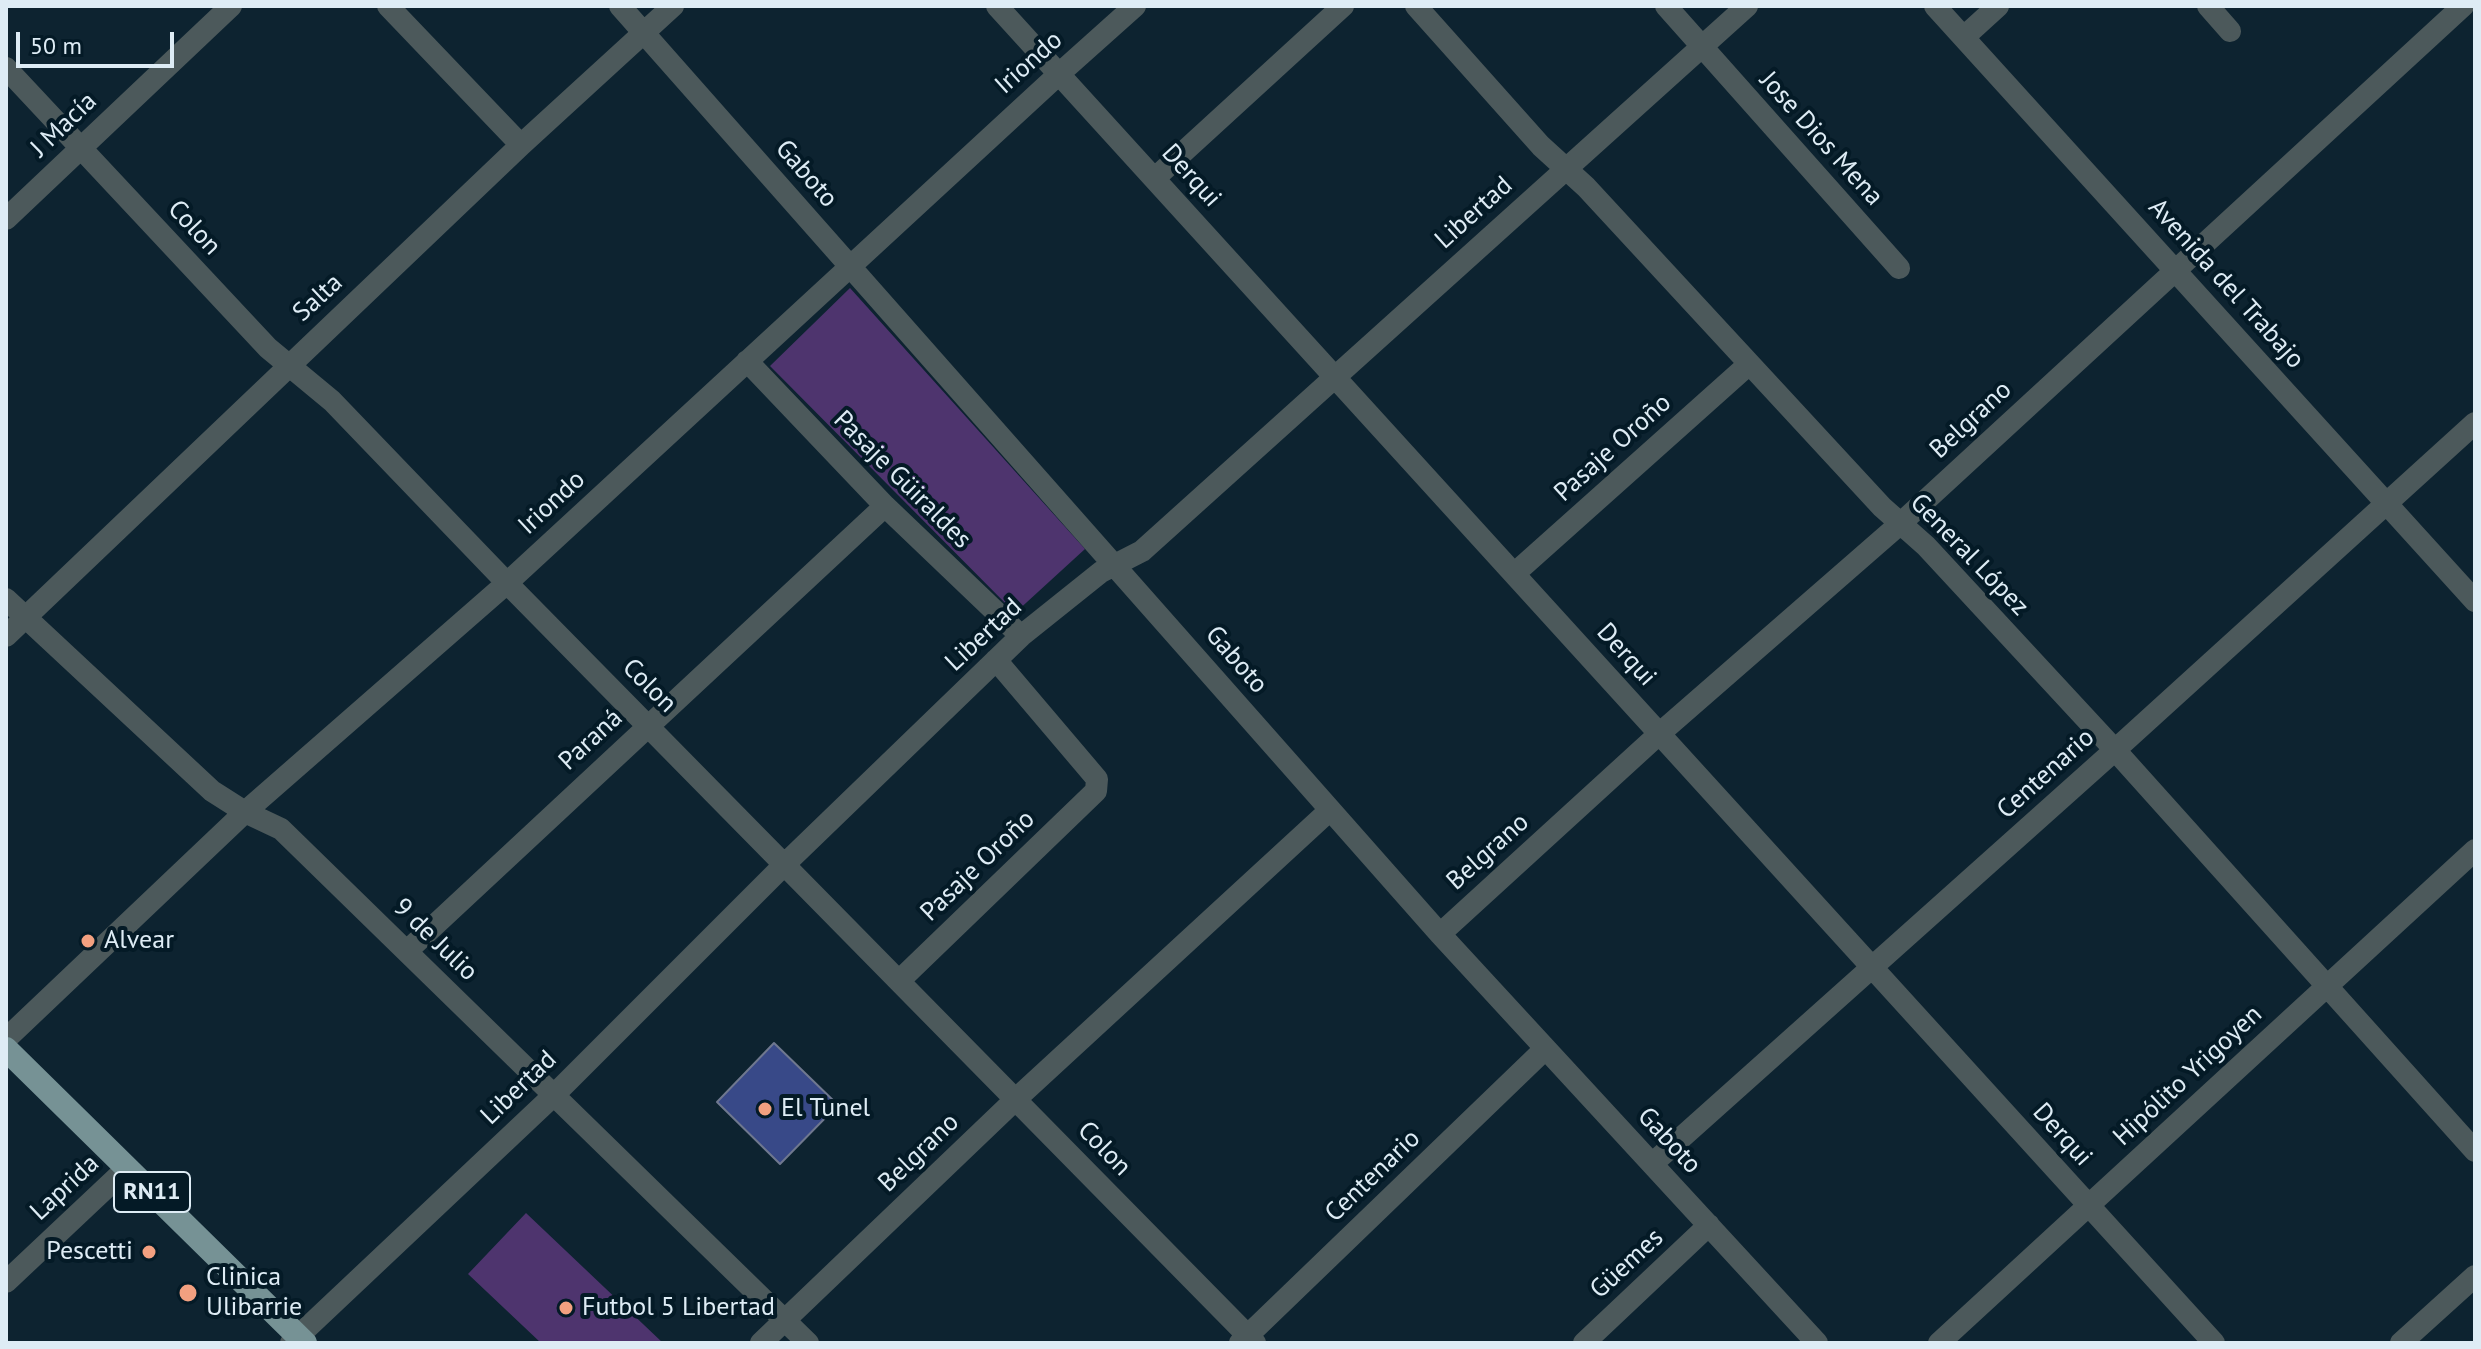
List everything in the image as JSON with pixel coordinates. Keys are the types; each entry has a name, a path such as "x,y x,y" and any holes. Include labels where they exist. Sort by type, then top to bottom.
{"main road":[{"name":"RN11","path":"6,1049 298,1341"}],"street":[{"name":"J Macía","path":"6,219 231,6"},
{"path":"388,6 521,145"},
{"name":"Gaboto","path":"620,6 1440,934 1817,1343"},
{"name":"Salta","path":"6,636 521,145 673,6"},
{"name":"Derqui","path":"997,6 2214,1343"},
{"name":"Iriondo","path":"6,1039 245,812 507,583 1135,6"},
{"path":"1155,178 1343,6"},
{"name":"General López","path":"1416,6 1541,146 1586,187 1748,365 1882,507 1926,546 2115,750 2475,1151"},
{"name":"Jose Dios Mena","path":"1666,6 1899,268"},
{"name":"Libertad","path":"298,1341 554,1095 785,864 1021,636 1101,572 1142,551 1747,6"},
{"name":"Avenida del Trabajo","path":"1935,6 2475,601"},
{"path":"1964,37 1998,6"},
{"path":"2208,6 2230,31"},
{"name":"Belgrano","path":"1440,934 1659,734 1901,523 2463,6"},
{"name":"Colon","path":"6,68 268,348 332,401 1016,1099 1248,1341"},
{"name":"Pasaje Güiraldes","path":"747,361 885,506 1021,636"},
{"name":"Pasaje Oroño","path":"1514,574 1748,365"},
{"name":"Centenario","path":"1652,1164 2475,423"},
{"name":"Paraná","path":"407,951 885,506"},
{"name":"9 de Julio","path":"6,599 212,791 245,812 281,829 808,1343"},
{"name":"Pasaje Oroño","path":"899,981 1096,791 1097,779 996,660"},
{"name":"Belgrano","path":"761,1343 1016,1099 1330,810"},
{"name":"Hipólito Yrigoyen","path":"1939,1343 2475,850"},
{"name":"Centenario","path":"1248,1341 1545,1049"},
{"name":"Laprida","path":"6,1282 127,1168"},
{"name":"Güemes","path":"1584,1343 1709,1225"},
{"path":"2401,1343 2475,1276"}],"shaded area":[{"path":"850,288 1085,549 1015,613 770,366"},
{"name":"Futbol 5 Libertad","path":"526,1213 663,1343 541,1343 468,1274"}],"building":[{"path":"774,1043 838,1105 780,1164 717,1102"}],"place":[{"name":"Alvear","path":"88,941"},
{"name":"El Tunel","path":"765,1109"},
{"name":"Pescetti","path":"149,1252"},
{"name":"Clinica Ulibarrie","path":"188,1293"},
{"name":"Futbol 5 Libertad","path":"566,1308"}]}
